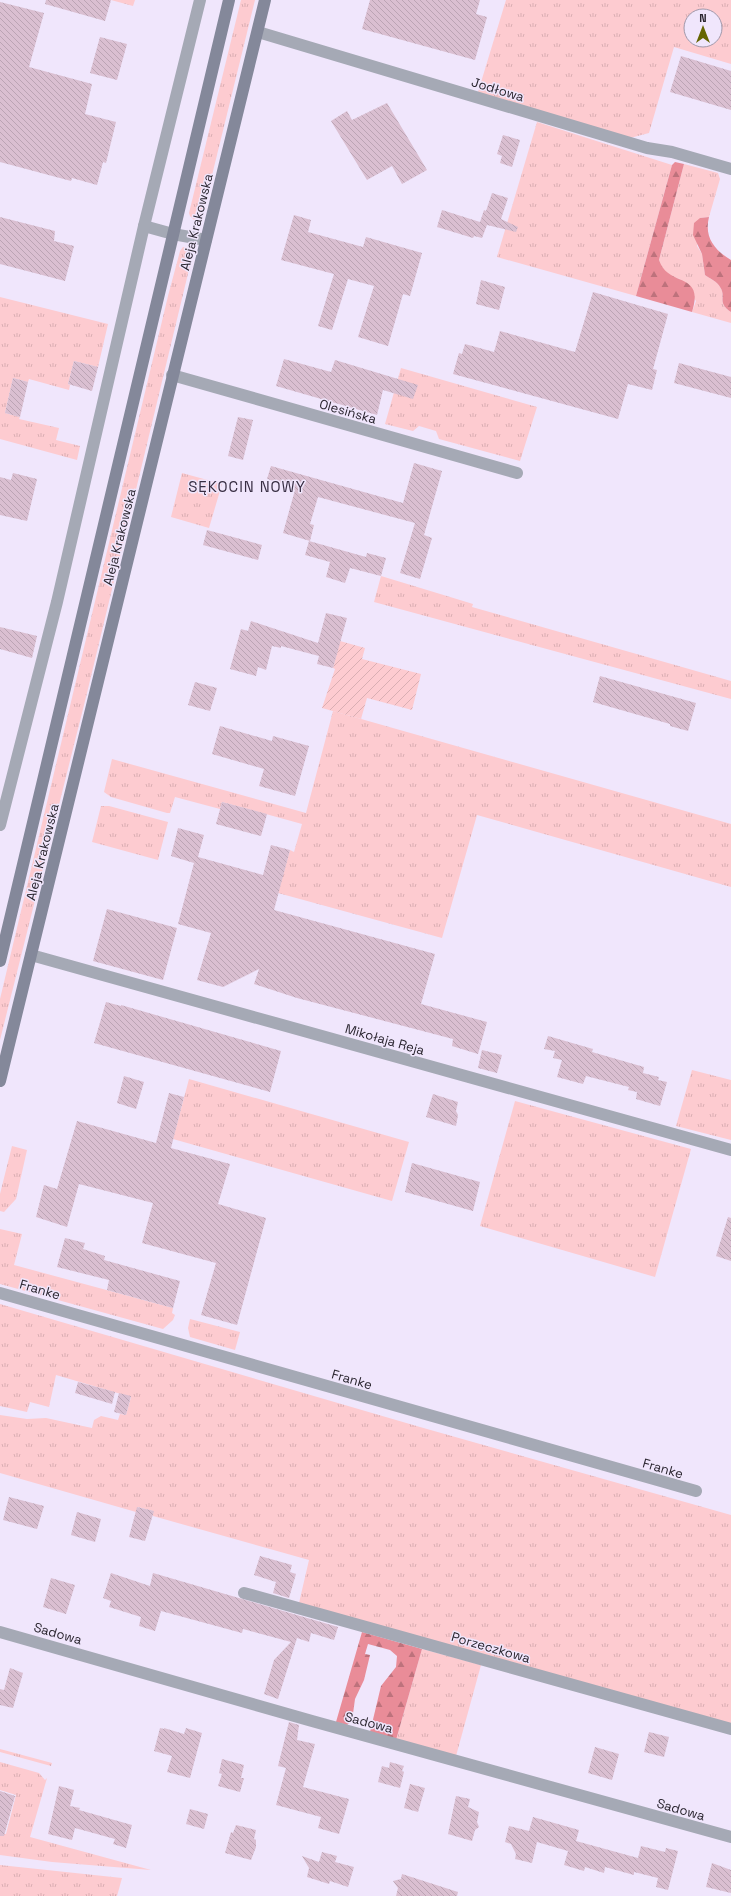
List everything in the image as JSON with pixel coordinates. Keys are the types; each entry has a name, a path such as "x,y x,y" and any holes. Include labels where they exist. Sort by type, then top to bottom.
{"main road":[{"name":"Aleja Krakowska","path":"0,961 229,0"},
{"name":"Aleja Krakowska","path":"0,1081 265,0"}],"street":[{"path":"0,825 57,602 144,226 200,0"},
{"name":"Jodłowa","path":"258,32 647,148 672,152 731,169"},
{"path":"144,226 173,234 206,240"},
{"name":"Olesińska","path":"172,375 517,473"},
{"name":"Mikołaja Reja","path":"32,955 731,1150"},
{"name":"Franke","path":"0,1292 696,1492"},
{"name":"Porzeczkowa","path":"244,1593 731,1729"},
{"name":"Sadowa","path":"0,1632 731,1837"}],"green space":[{"path":"111,0 135,0 133,6"},
{"path":"241,0 255,0 202,216 199,220 194,220 189,213"},
{"path":"506,0 731,0 731,64 674,47 649,133 630,138 478,92"},
{"path":"537,122 672,165 636,296 497,257"},
{"path":"675,162 684,164 659,260 664,269 690,285 694,291 695,299 692,312 636,296 672,165"},
{"path":"684,164 718,173 720,179 709,217 700,218 697,246 702,254 705,275 717,283 722,291 724,305 731,312 731,323 692,312 696,301 680,279 671,277 661,268 659,260"},
{"path":"709,217 709,237 715,247 731,260 731,312 724,305 723,294 719,285 705,275 702,254 693,235 694,223 700,218"},
{"path":"183,247 191,249 192,257 87,693 0,1040 0,999 168,296 180,251"},
{"path":"0,297 108,324 98,367 74,361 68,384 70,385 69,390 29,379 28,382 13,378 5,413 20,417 19,419 59,428 56,440 80,446 77,460 0,439"},
{"path":"401,368 537,407 520,461 439,439 436,431 419,426 413,431 385,424"},
{"path":"182,473 222,484 209,528 171,517"},
{"path":"381,576 473,604 472,607 731,681 731,699 374,602"},
{"path":"340,641 365,648 362,659 421,674 412,710 367,698 361,719 322,708 335,669 333,668"},
{"path":"333,711 731,824 731,887 477,815 442,938 278,893 290,850 294,852 302,824 222,802 220,809 175,797 170,813 167,813 111,797 104,792 112,759 306,813"},
{"path":"101,806 109,806 168,822 158,860 92,842"},
{"path":"692,1070 731,1080 731,1140 676,1126"},
{"path":"189,1079 409,1142 392,1201 173,1139"},
{"path":"515,1101 691,1149 655,1277 480,1226"},
{"path":"12,1146 27,1150 16,1199 4,1212 0,1211 0,1194"},
{"path":"0,1229 22,1234 14,1265 173,1308 172,1313 175,1315 173,1320 163,1329 0,1284"},
{"path":"0,1304 420,1427 731,1515 731,1724 299,1603 309,1560 153,1516 153,1511 138,1507 136,1512 0,1473 0,1415 27,1419 46,1418 92,1428 94,1420 101,1416 118,1420 120,1414 126,1415 131,1397 56,1375 49,1407 30,1402 27,1412 0,1406"},
{"path":"190,1319 240,1332 235,1350 190,1337 188,1328"},
{"path":"362,1632 422,1649 396,1740 370,1732 381,1686 396,1667 397,1656 390,1650 368,1644 365,1654 370,1655 364,1680 355,1699 352,1721 347,1725 336,1722"},
{"path":"422,1649 481,1665 456,1756 396,1740"},
{"path":"0,1749 52,1763 51,1766 0,1752"},
{"path":"0,1762 39,1773 45,1780 47,1778 30,1837 151,1870 52,1862 0,1855 0,1833 6,1834 16,1795 0,1790"},
{"path":"0,1865 122,1878 117,1896 0,1896"}],"building":[{"path":"46,0 111,0 105,21 45,4"},
{"path":"370,0 480,0 476,14 487,17 475,60 362,29"},
{"path":"0,2 44,13 29,67 92,84 85,114 116,122 106,163 103,162 97,185 72,178 71,181 0,162"},
{"path":"100,37 127,44 117,80 90,73"},
{"path":"681,56 731,71 731,110 670,92"},
{"path":"387,103 427,170 402,184 392,166 367,180 331,121 347,111 352,120"},
{"path":"503,135 520,140 512,167 500,163 502,156 497,154"},
{"path":"492,193 508,198 501,219 518,227 516,232 487,225 482,238 474,236 473,238 437,227 442,210 480,222 484,210 486,211"},
{"path":"294,215 311,220 308,232 363,247 366,237 422,253 410,296 403,294 388,346 358,337 374,286 348,279 332,330 318,326 334,274 281,260"},
{"path":"0,217 55,231 54,241 74,246 65,281 0,264"},
{"path":"481,280 505,287 499,310 476,304"},
{"path":"593,292 668,314 653,369 657,370 652,390 628,384 618,419 453,374 459,353 462,354 465,344 494,352 500,331 575,352"},
{"path":"284,359 331,372 335,360 418,385 413,399 383,390 377,415 276,386"},
{"path":"74,361 98,367 92,391 68,384"},
{"path":"679,363 731,377 731,398 674,383"},
{"path":"13,378 28,382 20,417 5,413"},
{"path":"238,417 253,420 243,460 228,456"},
{"path":"414,463 442,471 424,535 432,538 420,579 400,573 415,523 318,497 310,524 314,525 310,541 283,533 295,490 282,487 283,484 267,479 271,466 403,503"},
{"path":"13,473 37,479 27,521 0,515 0,477 11,480"},
{"path":"207,530 262,545 258,560 203,545"},
{"path":"309,541 366,557 367,553 386,558 381,576 350,568 345,583 326,577 330,562 305,555"},
{"path":"326,613 347,618 333,668 317,664 319,656 281,646 281,648 272,646 266,670 258,667 256,676 230,669 241,629 248,631 251,621 318,643"},
{"path":"0,627 37,636 32,658 0,649"},
{"path":"600,676 696,703 688,731 670,726 670,724 593,702"},
{"path":"195,682 217,688 210,711 188,705"},
{"path":"220,726 272,741 273,736 309,746 295,796 259,786 264,769 212,754"},
{"path":"222,802 267,814 261,836 216,824"},
{"path":"178,828 204,835 198,857 263,875 271,845 290,850 274,910 435,954 421,1004 487,1022 478,1054 452,1046 453,1039 297,998 254,984 259,969 223,987 197,980 211,933 178,924 194,863 171,856"},
{"path":"107,909 177,928 163,980 93,961"},
{"path":"106,1002 281,1051 270,1092 94,1043"},
{"path":"548,1036 593,1049 592,1052 644,1067 643,1073 659,1077 658,1080 667,1082 660,1106 636,1099 637,1092 628,1090 629,1087 586,1076 583,1084 557,1077 562,1060 553,1058 555,1051 544,1049"},
{"path":"482,1050 502,1055 497,1073 478,1068"},
{"path":"124,1076 144,1082 136,1109 117,1103"},
{"path":"169,1093 184,1097 171,1148 230,1164 218,1204 266,1218 237,1325 201,1315 216,1263 142,1243 153,1203 79,1184 67,1227 36,1217 44,1185 57,1189 77,1121 156,1143"},
{"path":"433,1094 458,1102 456,1111 458,1115 456,1126 426,1117"},
{"path":"412,1163 480,1182 473,1211 405,1192"},
{"path":"728,1217 731,1218 731,1261 716,1256"},
{"path":"65,1238 85,1243 83,1249 105,1256 104,1260 180,1281 173,1308 107,1290 109,1280 57,1267"},
{"path":"78,1382 115,1392 112,1404 75,1393"},
{"path":"119,1393 131,1396 126,1415 114,1412"},
{"path":"9,1497 44,1506 37,1529 3,1520"},
{"path":"137,1507 154,1511 145,1541 129,1537"},
{"path":"77,1512 101,1519 95,1542 71,1535"},
{"path":"260,1556 292,1565 290,1572 296,1574 289,1598 273,1593 276,1582 254,1575"},
{"path":"111,1573 150,1586 153,1573 338,1627 334,1640 311,1633 309,1642 297,1638 278,1699 264,1694 274,1660 291,1642 243,1629 242,1633 161,1611 155,1631 139,1626 141,1617 109,1607 111,1601 103,1598"},
{"path":"51,1578 75,1585 66,1614 43,1607"},
{"path":"10,1668 23,1673 13,1708 0,1705 0,1689 4,1690"},
{"path":"289,1722 299,1725 297,1740 315,1744 303,1787 349,1799 339,1834 318,1828 321,1817 276,1805 286,1768 278,1766"},
{"path":"160,1728 184,1734 186,1728 202,1733 190,1778 167,1772 172,1756 154,1751"},
{"path":"649,1732 669,1737 664,1757 644,1752"},
{"path":"595,1747 619,1754 612,1780 588,1773"},
{"path":"222,1759 244,1765 241,1778 244,1778 240,1792 218,1786 222,1774 219,1773"},
{"path":"390,1762 404,1766 400,1788 378,1782 382,1766 389,1768"},
{"path":"410,1784 425,1788 418,1812 404,1808"},
{"path":"59,1786 74,1790 70,1806 132,1825 126,1848 113,1844 115,1839 75,1828 72,1840 48,1834"},
{"path":"0,1791 15,1796 4,1836 0,1836"},
{"path":"456,1796 470,1799 468,1807 479,1812 477,1822 479,1827 475,1830 472,1841 448,1834"},
{"path":"190,1809 208,1814 204,1829 186,1824"},
{"path":"533,1817 579,1830 576,1841 638,1858 641,1846 665,1852 666,1848 678,1851 668,1890 656,1887 658,1878 634,1872 634,1875 605,1867 604,1873 585,1867 584,1871 564,1865 568,1851 537,1842 532,1863 515,1859 516,1854 511,1844 505,1842 509,1826 529,1831"},
{"path":"236,1825 256,1830 254,1839 256,1840 256,1847 251,1860 225,1853 231,1832 233,1833"},
{"path":"322,1852 337,1856 335,1862 354,1867 348,1887 330,1881 329,1884 307,1877 309,1868 302,1856 319,1862"},
{"path":"712,1863 731,1870 731,1893 706,1887"},
{"path":"402,1874 458,1892 457,1896 396,1896 398,1888 393,1881 401,1879"}],"district":[{"name":"SĘKOCIN NOWY","path":"247,487"}]}
